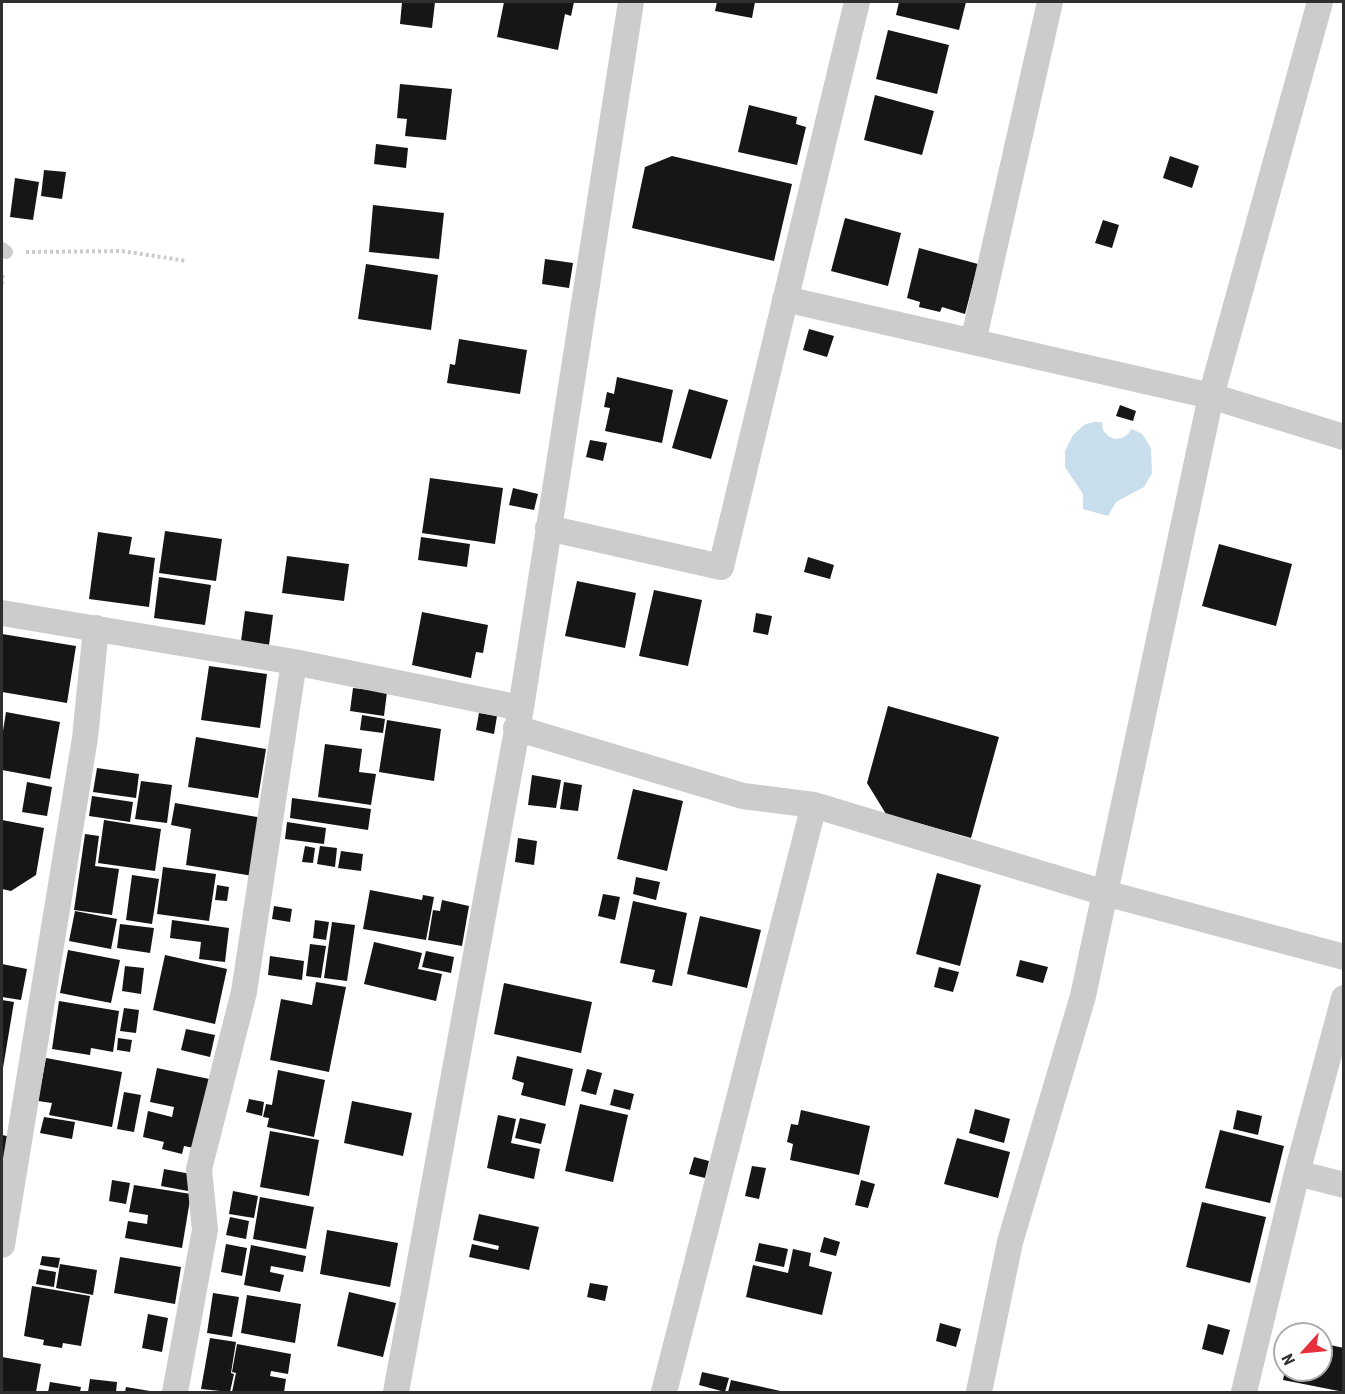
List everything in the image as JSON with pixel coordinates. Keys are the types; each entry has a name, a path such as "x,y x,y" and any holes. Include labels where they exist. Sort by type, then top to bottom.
{"street":[{"path":"396,1392 519,718 631,2"},
{"path":"548,528 721,567 857,2"},
{"path":"973,342 1050,2"},
{"path":"979,1392 1010,1242 1083,996 1211,396 1320,2"},
{"path":"785,299 1211,396 1344,437"},
{"path":"2,613 294,662 519,718 743,796 814,805 1106,893 1344,957"},
{"path":"2,1245 85,738 96,628"},
{"path":"176,1392 205,1230 199,1169 244,992 294,662"},
{"path":"664,1392 814,805"},
{"path":"1244,1392 1297,1173 1344,998"},
{"path":"1297,1173 1344,1185"}],"path":[{"path":"2,284 4,251 122,251 187,261"}],"water":[{"path":"1102,422 1103,430 1115,439 1122,438 1131,429 1134,430 1142,434 1151,448 1152,473 1144,487 1116,502 1108,516 1083,509 1083,494 1065,467 1065,451 1073,435 1084,425"}],"building":[{"path":"402,2 435,2 432,28 400,24"},
{"path":"504,2 574,2 571,16 565,14 558,50 497,37"},
{"path":"717,2 755,2 752,18 715,11"},
{"path":"899,2 966,2 959,30 896,15"},
{"path":"888,30 949,45 937,94 876,79"},
{"path":"400,84 452,89 446,140 405,136 407,119 397,118"},
{"path":"875,95 934,111 922,155 864,140"},
{"path":"749,105 797,117 796,124 806,127 797,165 738,152"},
{"path":"376,144 408,148 406,168 374,164"},
{"path":"672,156 792,184 774,261 632,228 645,167"},
{"path":"1170,156 1199,166 1192,188 1163,178"},
{"path":"44,170 66,172 62,199 41,196"},
{"path":"15,178 39,182 33,220 10,217"},
{"path":"373,205 444,213 439,259 369,252"},
{"path":"845,218 901,233 888,286 831,271"},
{"path":"1103,220 1119,225 1112,248 1095,243"},
{"path":"919,248 978,264 965,314 942,307 940,312 919,307 920,302 907,298"},
{"path":"545,259 573,263 569,288 542,284"},
{"path":"366,264 438,275 431,330 358,319"},
{"path":"809,329 834,336 827,357 803,350"},
{"path":"459,339 527,350 520,394 447,383 450,364 455,365"},
{"path":"617,377 673,390 662,443 605,431 610,408 604,407 607,392 614,394"},
{"path":"689,389 728,400 711,459 672,448"},
{"path":"1120,405 1136,411 1133,421 1116,416"},
{"path":"590,440 607,443 603,461 586,457"},
{"path":"430,478 503,488 495,544 422,533"},
{"path":"513,488 538,494 534,510 509,505"},
{"path":"165,531 222,539 216,581 159,573"},
{"path":"98,532 132,537 129,554 155,558 149,607 89,599"},
{"path":"421,537 470,544 467,567 418,560"},
{"path":"1219,544 1292,564 1276,626 1202,606"},
{"path":"287,556 349,564 344,601 282,593"},
{"path":"808,557 834,565 830,579 804,572"},
{"path":"159,577 211,585 205,625 154,618"},
{"path":"577,581 636,593 625,648 565,636"},
{"path":"654,590 702,600 688,666 639,656"},
{"path":"245,611 273,615 269,645 241,641"},
{"path":"422,612 488,625 483,653 476,652 471,678 412,665"},
{"path":"756,613 772,616 768,635 753,632"},
{"path":"2,634 76,646 67,703 2,692"},
{"path":"209,666 267,674 260,728 201,720"},
{"path":"353,688 387,692 384,716 350,711"},
{"path":"888,706 999,737 971,838 886,814 867,783"},
{"path":"6,712 60,722 50,779 2,770 2,737"},
{"path":"479,713 497,716 494,734 476,730"},
{"path":"362,715 385,719 383,733 360,730"},
{"path":"387,720 441,729 434,781 379,772"},
{"path":"196,737 266,749 258,798 188,787"},
{"path":"325,744 362,749 359,772 376,774 371,805 318,797"},
{"path":"97,768 139,774 136,798 93,792"},
{"path":"532,775 561,780 556,808 528,805"},
{"path":"141,781 172,785 167,823 135,819"},
{"path":"27,782 52,787 47,816 22,812"},
{"path":"564,782 582,785 578,811 560,809"},
{"path":"633,789 683,801 667,871 617,859"},
{"path":"92,796 133,802 130,822 89,816"},
{"path":"292,798 371,809 368,830 290,818"},
{"path":"175,803 263,818 253,876 186,865 191,829 171,825"},
{"path":"2,820 44,828 36,875 11,891 2,889"},
{"path":"104,820 161,829 155,871 98,863"},
{"path":"287,822 326,828 324,844 285,839"},
{"path":"85,834 99,836 95,866 119,869 112,915 74,910"},
{"path":"518,838 537,841 534,865 515,862"},
{"path":"305,846 315,848 313,863 302,862"},
{"path":"320,846 337,848 335,867 317,864"},
{"path":"341,851 363,854 361,871 338,868"},
{"path":"163,867 216,874 209,921 157,914"},
{"path":"937,873 981,885 960,966 916,954"},
{"path":"132,875 159,879 152,924 126,920"},
{"path":"636,877 660,882 656,900 633,894"},
{"path":"217,885 229,887 227,901 215,900"},
{"path":"370,890 422,900 423,895 434,897 426,940 363,929"},
{"path":"603,894 620,897 615,920 598,916"},
{"path":"442,900 469,906 462,946 428,940 433,910 440,911"},
{"path":"633,901 687,913 672,986 652,982 655,970 620,963"},
{"path":"274,906 292,909 290,922 272,919"},
{"path":"75,911 117,919 111,949 69,941"},
{"path":"700,916 761,930 747,988 687,974"},
{"path":"172,920 229,928 225,962 199,959 201,942 170,938"},
{"path":"315,920 329,922 326,940 313,938"},
{"path":"332,922 355,925 347,981 324,978"},
{"path":"120,924 154,928 150,953 117,948"},
{"path":"374,942 422,953 418,969 442,974 436,1001 364,984"},
{"path":"310,944 326,946 321,978 306,976"},
{"path":"68,950 120,960 111,1003 60,993"},
{"path":"426,951 454,957 451,973 422,967"},
{"path":"165,955 227,969 215,1024 153,1010"},
{"path":"270,956 304,961 302,980 268,975"},
{"path":"1020,960 1048,967 1043,983 1016,976"},
{"path":"2,964 27,969 21,1000 2,997"},
{"path":"125,966 144,968 141,994 122,991"},
{"path":"939,967 959,972 953,992 934,987"},
{"path":"316,982 346,987 329,1072 270,1060 281,999 312,1005"},
{"path":"504,983 592,1002 581,1053 494,1034"},
{"path":"2,1000 14,1002 3,1068 2,1068"},
{"path":"59,1001 119,1011 113,1052 91,1048 90,1055 52,1049"},
{"path":"124,1008 139,1010 136,1033 120,1031"},
{"path":"186,1029 215,1035 210,1057 181,1050"},
{"path":"118,1038 132,1040 130,1052 117,1050"},
{"path":"517,1056 573,1069 565,1106 521,1095 524,1083 512,1079"},
{"path":"46,1058 122,1072 112,1127 49,1115 52,1103 38,1101"},
{"path":"157,1068 214,1080 199,1149 184,1146 182,1154 162,1149 164,1142 143,1137 148,1111 172,1117 174,1107 150,1102"},
{"path":"587,1069 602,1073 596,1095 581,1091"},
{"path":"278,1070 325,1080 314,1137 267,1127 269,1118 263,1117 266,1104 272,1105"},
{"path":"614,1089 634,1094 630,1110 610,1105"},
{"path":"124,1092 141,1095 134,1132 117,1129"},
{"path":"249,1099 264,1102 262,1116 246,1112"},
{"path":"352,1101 412,1113 403,1156 344,1143"},
{"path":"580,1104 628,1115 613,1182 565,1171"},
{"path":"975,1109 1010,1119 1004,1143 969,1133"},
{"path":"801,1110 870,1126 859,1175 790,1160 793,1144 787,1142 791,1124 798,1125"},
{"path":"1237,1110 1262,1116 1258,1135 1233,1129"},
{"path":"498,1115 516,1119 511,1143 540,1149 534,1179 487,1168"},
{"path":"44,1117 75,1122 72,1139 40,1133"},
{"path":"520,1118 546,1124 541,1144 515,1138"},
{"path":"1220,1130 1284,1146 1270,1203 1205,1188"},
{"path":"270,1131 319,1140 309,1196 260,1187"},
{"path":"2,1135 12,1137 2,1176"},
{"path":"957,1138 1010,1152 998,1198 944,1184"},
{"path":"694,1157 709,1161 705,1178 689,1174"},
{"path":"752,1166 766,1168 759,1199 745,1196"},
{"path":"164,1169 191,1174 188,1191 161,1186"},
{"path":"112,1180 130,1183 126,1204 109,1201"},
{"path":"861,1180 875,1184 868,1208 855,1205"},
{"path":"134,1185 191,1194 182,1248 125,1238 128,1221 147,1224 148,1215 129,1212"},
{"path":"233,1191 258,1196 254,1218 229,1214"},
{"path":"260,1197 314,1207 306,1249 253,1239"},
{"path":"1202,1202 1266,1217 1250,1283 1186,1267"},
{"path":"479,1214 539,1227 529,1270 469,1257 472,1244 498,1250 499,1246 473,1240"},
{"path":"230,1217 249,1221 246,1239 226,1235"},
{"path":"327,1230 398,1243 390,1287 320,1274"},
{"path":"824,1237 840,1242 836,1256 820,1252"},
{"path":"759,1243 788,1249 784,1267 755,1261"},
{"path":"226,1244 247,1248 242,1276 221,1272"},
{"path":"251,1245 306,1256 303,1272 271,1266 270,1272 284,1275 280,1292 244,1285"},
{"path":"793,1249 811,1253 809,1266 832,1272 822,1315 746,1297 753,1265 788,1273"},
{"path":"42,1256 60,1258 58,1268 40,1265"},
{"path":"120,1257 181,1267 175,1304 114,1293"},
{"path":"60,1264 97,1270 93,1295 56,1288"},
{"path":"39,1269 56,1272 54,1287 36,1284"},
{"path":"590,1283 608,1286 605,1301 587,1297"},
{"path":"32,1286 90,1296 81,1346 63,1343 62,1348 43,1345 44,1340 24,1336"},
{"path":"349,1292 396,1303 383,1357 337,1346"},
{"path":"213,1293 239,1297 232,1337 207,1333"},
{"path":"247,1295 301,1304 295,1343 241,1333"},
{"path":"148,1314 168,1318 162,1352 142,1348"},
{"path":"940,1323 961,1329 956,1347 936,1341"},
{"path":"1208,1324 1230,1330 1223,1355 1202,1349"},
{"path":"210,1338 236,1342 231,1373 234,1374 230,1392 201,1389"},
{"path":"237,1344 291,1354 288,1374 271,1371 270,1376 286,1379 284,1392 232,1392 236,1373 232,1372"},
{"path":"1333,1346 1344,1348 1344,1392 1293,1382 1333,1382"},
{"path":"2,1357 41,1364 36,1392 2,1392"},
{"path":"702,1372 729,1378 725,1392 699,1385"},
{"path":"90,1379 117,1382 116,1392 88,1392"},
{"path":"731,1380 785,1392 728,1392"},
{"path":"50,1382 81,1387 80,1392 48,1392"},
{"path":"126,1387 150,1391 150,1392 125,1392"}]}
